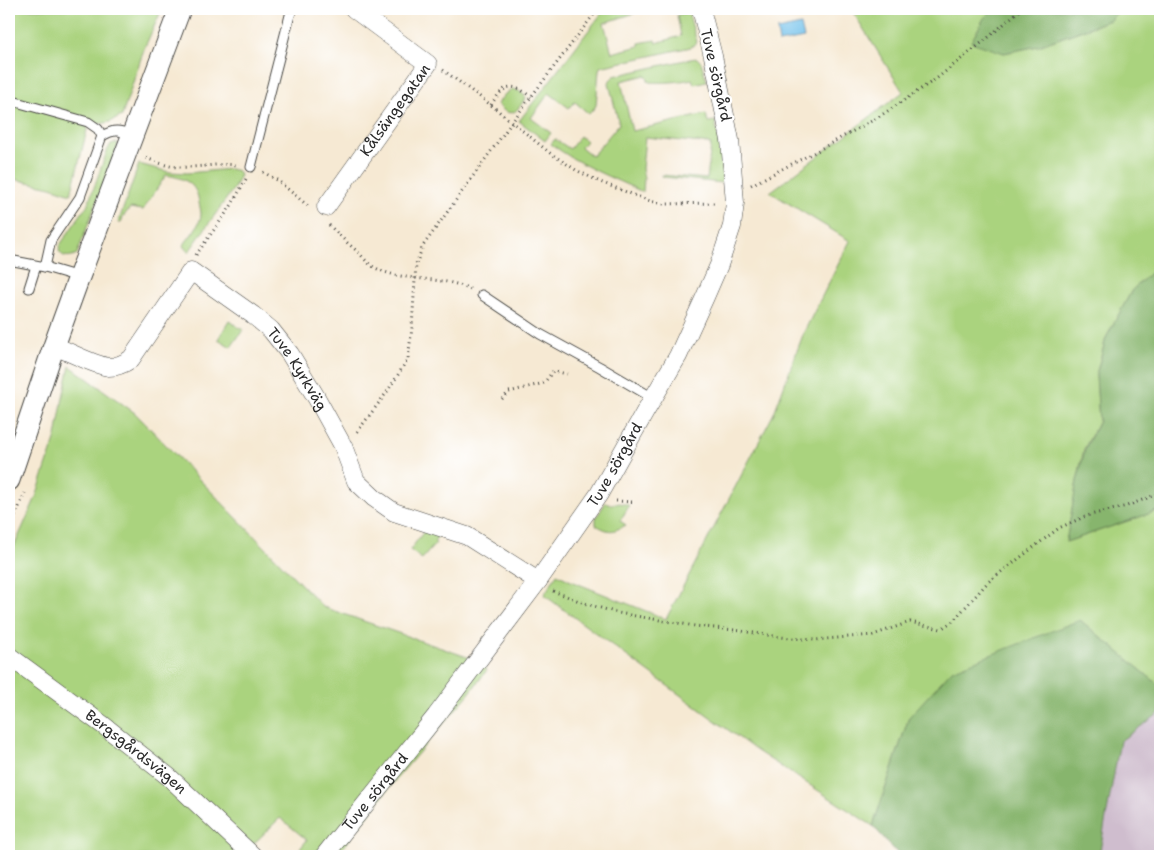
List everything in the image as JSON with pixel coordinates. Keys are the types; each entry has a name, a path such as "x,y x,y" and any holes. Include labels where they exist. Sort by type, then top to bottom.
{"street":[{"path":"9,480 79,277 180,9"},
{"name":"Kålsängegatan","path":"321,213 428,64 354,9"},
{"name":"Tuve sörgård","path":"324,856 436,716 538,581 599,494 678,356 720,264 732,226 735,196 730,140 713,56 701,9"},
{"path":"54,346 107,367 123,364 131,359 191,271"},
{"name":"Tuve Kyrkväg","path":"191,271 271,330 290,354 316,398 343,446 356,481 374,498 394,512 467,536 538,581"},
{"name":"Bergsgårdsvägen","path":"9,656 103,725 169,777 254,856"}],"lane":[{"path":"251,167 293,9"},
{"path":"9,100 88,122 98,129 102,136"},
{"path":"29,288 51,240 80,197 102,136 110,132 119,131 129,143"},
{"path":"9,260 79,277"},
{"path":"482,295 540,334 653,398"}],"path":[{"path":"343,446 362,426 408,359 416,264 423,246 512,122 598,9"},
{"path":"428,64 442,70 491,105 550,153 576,170 636,196 664,204 735,196 743,189 877,118 936,79 1021,9"},
{"path":"491,105 502,90 510,87 518,88 531,97"},
{"path":"129,143 172,167 222,164 251,167 260,170 277,180 321,213 373,266 394,275 464,286 482,295"},
{"path":"191,271 190,264 231,206 251,167"},
{"path":"502,399 509,392 544,383 553,371 566,374"},
{"path":"538,581 557,593 618,613 695,626 780,637 814,640 873,635 910,622 940,629 953,621 988,582 1058,528 1086,516 1127,506 1160,492"}],"shaded area":[{"path":"1160,713 1160,856 1099,856 1120,741"}],"green space":[{"path":"9,9 162,9 144,49 122,116 110,122 88,126 71,194 51,187 9,178"},
{"path":"605,9 635,9 635,13 604,23 612,53 639,46 639,43 655,40 656,43 681,36 677,15 688,12 697,42 691,47 600,67 596,105 589,114 575,102 569,108 549,93 531,118 551,133 545,141 519,121"},
{"path":"851,9 993,9 984,18 1004,53 1038,46 1110,20 1121,9 1160,9 1160,255 1158,266 1132,290 1106,338 1096,375 1099,421 1084,449 1066,542 1160,510 1160,686 1080,620 909,717 873,826 757,751 544,595 557,574 666,619 774,413 804,332 850,241 770,192 903,92"},
{"path":"993,9 1121,9 1110,20 1038,46 1004,53 971,42 984,18"},
{"path":"697,58 701,62 707,81 694,84 692,79 671,82 649,82 646,75 621,81 632,131 706,114 708,122 715,121 722,156 722,183 663,177 662,175 707,179 711,144 645,137 642,169 644,178 643,192 584,165 551,144 555,139 570,149 580,136 586,141 581,147 592,156 619,124 609,83 614,76"},
{"path":"513,89 526,97 517,110 510,113 497,104 505,94"},
{"path":"118,143 118,145 77,254 65,256 59,251 60,245 88,204 107,151 111,144"},
{"path":"139,164 169,172 187,173 230,169 238,171 240,175 234,188 189,253 183,246 196,227 201,214 196,191 184,180 166,175 143,210 130,208 121,223 118,223"},
{"path":"1160,255 1160,510 1066,542 1085,449 1099,421 1096,375 1106,338 1132,290 1158,266"},
{"path":"229,321 243,330 231,347 218,339"},
{"path":"70,366 135,413 323,607 473,659 487,670 392,784 337,856 294,856 307,840 280,818 241,856 9,856 9,557 36,497 56,437"},
{"path":"606,502 611,505 620,503 629,506 620,521 626,525 611,531 596,525 596,518"},
{"path":"425,530 439,535 434,541 436,543 422,559 410,550"},
{"path":"1080,620 1160,686 1160,713 1120,741 1099,856 900,856 873,826 909,717 952,670"}],"water":[{"path":"801,25 804,38 779,43 777,30"}]}
